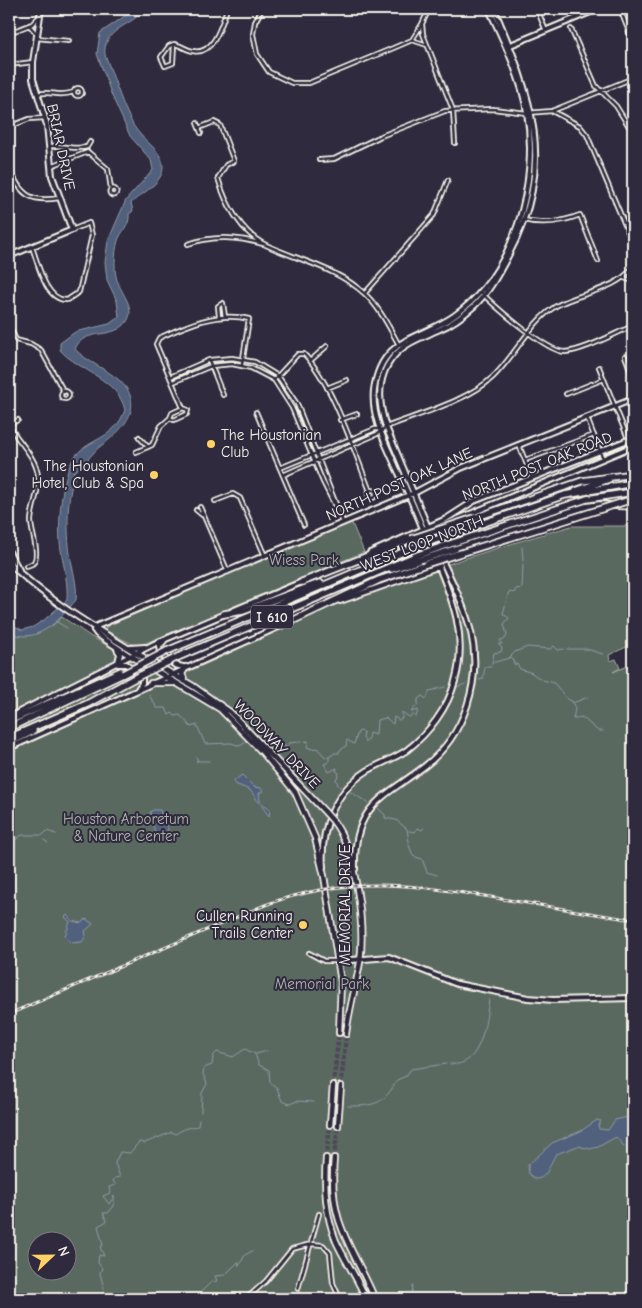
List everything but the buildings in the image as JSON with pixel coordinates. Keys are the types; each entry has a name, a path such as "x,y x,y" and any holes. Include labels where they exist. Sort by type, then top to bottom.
{"highway":[{"path":"586,489 633,473"},
{"path":"302,582 411,536 572,484 604,476 633,473"},
{"name":"WEST LOOP NORTH","path":"122,672 167,651 415,547 564,495 586,489 633,483"},
{"name":"WEST LOOP NORTH","path":"455,548 588,499 633,492"},
{"path":"422,563 633,499"},
{"path":"294,620 378,580 455,548 557,515 599,505 631,506"},
{"name":"WEST LOOP NORTH","path":"9,738 48,722 178,657 366,578 422,563"},
{"path":"224,614 242,611 311,585 334,580"},
{"path":"9,721 122,672"},
{"path":"9,728 122,672"},
{"path":"9,743 48,722"}],"main road":[{"name":"BRIAR DRIVE","path":"41,9 33,62 33,79 45,118 51,166 59,198 72,230"},
{"name":"MEMORIAL DRIVE","path":"489,9 508,46"},
{"name":"MEMORIAL DRIVE","path":"338,1033 342,994 324,876 324,834 329,817 337,801 362,775 405,751 420,738 442,710 454,686 460,656 460,628 453,600 381,430 374,406 376,382 383,364 400,346 454,318 482,293 507,250 522,219 532,168 530,113 494,9"},
{"path":"508,46 598,9"},
{"path":"9,256 72,230"},
{"name":"MEMORIAL DRIVE","path":"346,1034 360,958 355,877 355,847 359,831 367,814 385,793 425,766 445,747 458,726 470,694 474,670 471,633 386,427 379,402 380,386 389,362 400,346"},
{"name":"NORTH POST OAK LANE","path":"94,630 97,626 414,493 450,472 633,399"},
{"name":"NORTH POST OAK ROAD","path":"429,529 474,501 633,438"},
{"name":"NORTH POST OAK ROAD","path":"411,536 633,446"},
{"path":"397,468 414,493"},
{"path":"411,536 420,537 429,559 428,566 422,563"},
{"name":"WOODWAY DRIVE","path":"9,552 22,575"},
{"name":"WOODWAY DRIVE","path":"9,563 44,595 94,630 172,673 230,712 265,751 289,783 304,810 315,838 324,876"},
{"path":"422,563 439,566 444,564"},
{"path":"127,647 143,648 154,644 302,582"},
{"path":"9,748 104,706 172,673 294,620"},
{"name":"WOODWAY DRIVE","path":"94,630 96,634 130,656 220,709 265,751 333,821 348,845 355,877"},
{"path":"166,639 159,646 160,654 176,666 186,667"},
{"path":"110,642 120,654 116,663"},
{"path":"9,717 154,644"},
{"path":"116,663 126,664 142,675 142,683 138,689"},
{"path":"186,667 182,674 186,682"},
{"path":"151,683 164,681 178,684"},
{"path":"338,961 360,958 394,958 457,984 505,995 553,1000 633,998"},
{"path":"330,1125 334,1085"},
{"path":"338,1126 341,1086"},
{"path":"326,1158 325,1195 329,1220 338,1244 366,1299"},
{"path":"334,1158 333,1191 339,1225 375,1299"}],"street":[{"path":"174,44 173,63 165,66 162,57 169,46 174,44 197,52 214,42 227,9"},
{"path":"262,9 255,22 254,46 267,69 280,79 292,83 309,83 412,40 429,9"},
{"path":"537,9 546,31"},
{"path":"578,9 581,16"},
{"path":"620,9 633,42"},
{"path":"9,33 29,25 39,17"},
{"path":"422,24 427,46 453,110 455,142"},
{"path":"29,25 36,36 70,41"},
{"path":"571,29 589,72 601,93 616,106 633,133"},
{"path":"412,40 427,46"},
{"path":"9,65 33,62"},
{"path":"319,160 334,159 402,126 453,110 493,109 530,113 552,111 601,93 633,78"},
{"path":"37,94 49,92 62,96 74,92"},
{"path":"552,111 580,126 587,135 633,244"},
{"path":"9,127 30,119 45,118"},
{"path":"197,123 201,133"},
{"path":"199,128 210,123 217,123 233,158 232,162 221,171 220,182 238,219 264,245"},
{"path":"220,138 224,136"},
{"path":"50,146 65,145 78,149 87,147 90,142"},
{"path":"51,166 88,152 108,170 111,189"},
{"path":"9,167 19,188 30,197 45,200 59,198"},
{"path":"365,293 434,215 441,203 448,180"},
{"path":"522,219 561,223 580,216 598,261"},
{"path":"32,247 46,285 56,298 67,300 79,292 92,235 89,223 72,230"},
{"path":"188,244 217,237 231,237 264,245 312,262 340,276 365,293 385,319 400,346"},
{"path":"283,475 378,434 386,427 479,388 493,378 529,333 556,306 624,278 633,267"},
{"path":"624,278 633,281"},
{"path":"482,293 529,333 553,350 566,352 633,326"},
{"path":"218,317 218,306 223,303 225,317"},
{"path":"170,418 174,420 187,414 188,410 183,408 157,340 187,326 218,317 249,319 242,365"},
{"path":"9,325 16,340 31,344 41,350 64,392"},
{"path":"310,361 327,346"},
{"path":"274,380 298,354 304,354 327,388 370,490"},
{"path":"625,356 633,377"},
{"path":"170,376 209,360 243,358 263,366 278,376 292,395 301,414 343,522"},
{"path":"209,360 223,395"},
{"path":"173,382 211,366 242,365 274,380 287,399 314,462 343,522"},
{"path":"599,366 626,436"},
{"path":"566,394 604,379"},
{"path":"327,388 347,380"},
{"path":"136,452 155,442 158,431 172,413 183,408"},
{"path":"256,412 304,525"},
{"path":"295,416 301,414"},
{"path":"340,420 357,414"},
{"path":"587,418 603,459"},
{"path":"18,420 9,425 30,455 38,475 39,484 31,519 36,557 33,562 26,566"},
{"path":"280,468 375,428 381,430"},
{"path":"360,435 363,440"},
{"path":"525,460 594,435"},
{"path":"138,437 148,447"},
{"path":"519,444 532,478"},
{"path":"215,501 233,494 240,498 265,556"},
{"path":"200,507 228,572"},
{"path":"196,510 203,516"},
{"path":"309,952 324,961 338,961"},
{"path":"298,1289 319,1214"},
{"path":"246,1299 266,1281 292,1249 311,1244 323,1245 330,1253 333,1283 340,1299"}],"green space":[{"name":"Wiess Park","path":"351,521 364,552 141,645 132,644 104,630 107,626"},
{"name":"Memorial Park","path":"571,526 633,526 633,644 609,655 610,661 616,659 620,668 613,672 633,664 633,1299 9,1299 9,632 12,634 51,627 62,617 90,636 168,679 215,660 292,623 360,595 465,558"}],"water":[{"path":"135,9 145,9 108,39 105,46 105,55 129,118 139,133 160,157 163,167 162,173 151,188 131,203 133,211 129,214 128,224 119,238 117,246 116,276 129,307 128,319 124,325 112,332 84,338 75,349 85,358 119,380 127,389 132,407 125,424 73,472 76,474 70,492 68,535 76,600 47,629 29,636 19,635 9,632 9,623 22,630 33,627 67,600 60,540 61,502 66,475 75,456 88,445 109,433 121,420 125,410 121,399 115,391 97,376 68,357 60,350 60,343 75,332 109,324 119,317 117,301 107,280 105,262 108,241 126,200 153,170 151,160 130,136 112,96 97,54 100,33"},
{"path":"242,775 254,787 261,788 263,791 259,793 260,800 270,809 269,816 250,790 235,784 234,781"},
{"path":"160,810 168,829 163,839 156,837 150,812"},
{"path":"67,915 72,921 81,923 86,919 93,924 85,931 86,936 82,942 71,943 65,936 70,922 65,917"},
{"path":"633,1116 633,1148 624,1146 616,1137 598,1147 590,1149 578,1146 556,1154 546,1174 543,1176 535,1179 529,1174 528,1165 552,1143 581,1131 597,1120 601,1121 598,1125 599,1129 608,1130 615,1120"}],"waterway":[{"path":"522,547 523,561"},
{"path":"492,664 494,653 501,652 502,648 498,644 502,644 500,640 505,639 507,635 504,624 509,618 503,614 508,594 522,588 523,564"},
{"path":"55,621 67,628"},
{"path":"492,663 509,658 515,652 527,647 550,649 554,646 558,650 564,649"},
{"path":"567,649 586,649 603,654"},
{"path":"511,657 515,665 517,664 520,669 532,673 540,679"},
{"path":"479,680 483,679 485,667 491,667"},
{"path":"543,680 554,683 567,699 572,701 575,709 573,719 582,717 598,731 603,731"},
{"path":"458,687 465,684"},
{"path":"329,757 339,753 346,746 347,740 354,744 358,732 364,733 365,742 368,740 369,733 376,735 377,720 386,718 393,724 394,717 399,720 402,718 402,712 409,717 413,715 416,717 418,710 411,712 418,704 418,699 422,696 426,699 430,691 445,687"},
{"path":"149,695 157,708 166,708 169,715 172,713 175,716 180,715 191,727 197,725 205,744 231,743 240,746 246,742"},
{"path":"573,703 588,697"},
{"path":"260,734 270,736 286,747 289,743 308,741 307,747 317,748 325,757 329,757 329,762 324,764 329,772 337,768 336,771 339,773 336,780 341,788"},
{"path":"196,757 198,760 196,761 209,761"},
{"path":"349,791 368,803"},
{"path":"378,808 385,815 385,818 396,820 407,829 409,842"},
{"path":"409,831 415,832 418,828 422,830 424,828"},
{"path":"9,844 22,835 43,835 47,831 56,834"},
{"path":"44,840 48,843"},
{"path":"409,845 413,856 422,859 427,872 437,875"},
{"path":"9,867 15,870"},
{"path":"450,1064 461,1064 476,1051 484,1030 489,999"},
{"path":"201,1112 202,1093 207,1084 203,1074 204,1068 212,1065 213,1056 217,1052 233,1057 245,1049 255,1054 259,1065 269,1070 270,1082 277,1088 282,1101 290,1104 297,1101 314,1102"},
{"path":"256,1054 267,1051"},
{"path":"348,1106 378,1102 388,1094 397,1080 406,1076 411,1069 446,1064"},
{"path":"98,1299 103,1296 104,1289 100,1273 102,1268 98,1263 99,1255 104,1256 100,1247 103,1245 98,1226 107,1221 103,1213 108,1213 114,1206 114,1196 109,1204 103,1196 110,1193 109,1187 116,1185 113,1181 115,1178 120,1177 115,1163 120,1152 130,1153 139,1142 145,1143 172,1132 176,1134 198,1126 199,1120"},
{"path":"194,1299 211,1282 217,1281 215,1276 225,1275 238,1262 239,1266 245,1255 252,1251"},
{"path":"411,1299 413,1286"}],"tunnel":[{"path":"333,1085 339,1033"},
{"path":"341,1086 346,1034"},
{"path":"326,1158 330,1125"},
{"path":"334,1158 338,1126"}],"railway":[{"path":"9,1014 265,905 296,895 326,889 383,885 412,887 471,894 633,920"}],"place":[{"name":"The Houstonian Club","path":"211,444"},
{"name":"The Houstonian Hotel, Club & Spa","path":"154,475"},
{"name":"Cullen Running Trails Center","path":"303,925"}],"park label":[{"name":"Houston Arboretum & Nature Center","path":"126,828"}]}
